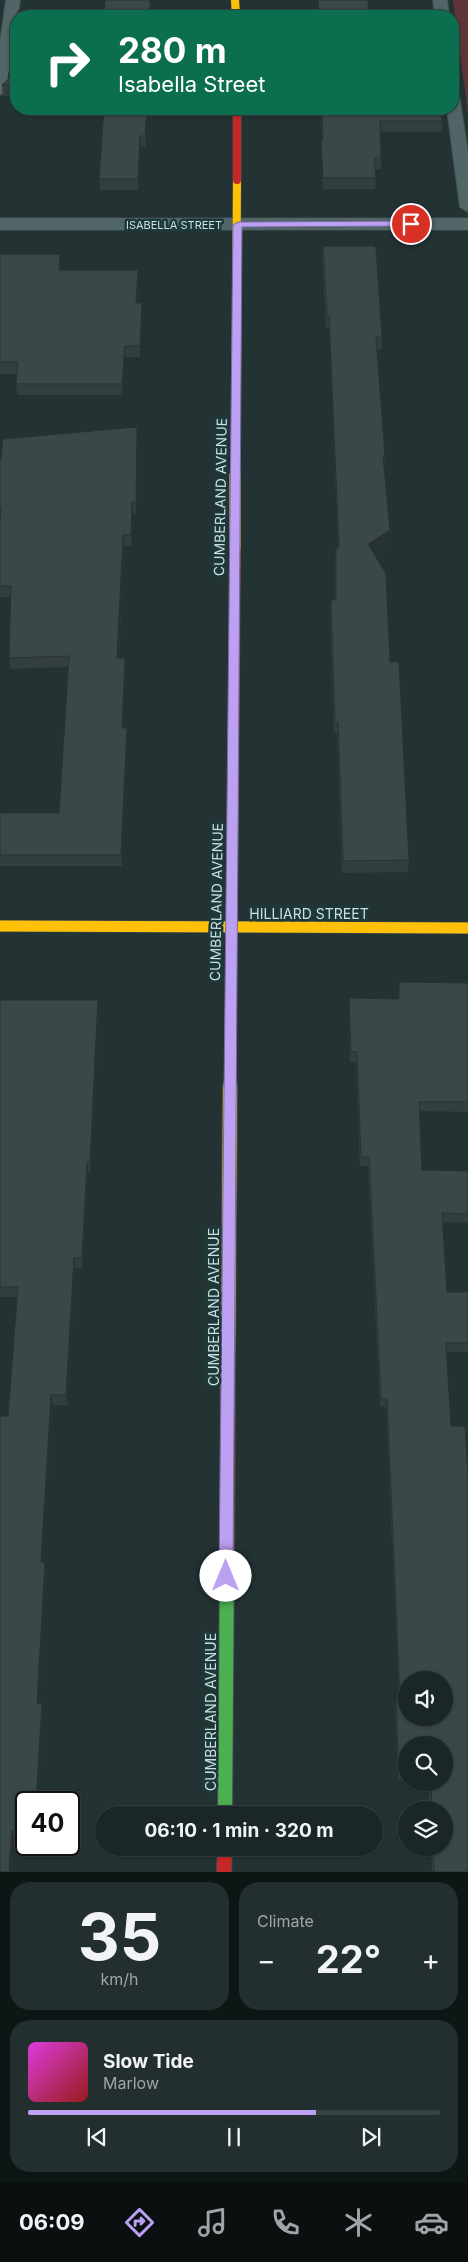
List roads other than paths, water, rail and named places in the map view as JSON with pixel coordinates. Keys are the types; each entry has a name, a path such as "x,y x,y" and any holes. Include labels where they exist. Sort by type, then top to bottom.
{"street":[{"name":"CUMBERLAND AVENUE","path":"225,1806 238,225 236,115"},
{"name":"ISABELLA STREET","path":"0,224 468,224"},
{"name":"HILLIARD STREET","path":"0,926 468,928"},
{"path":"224,1856 224,1872"}],"lane":[{"path":"0,91 10,21"},
{"path":"455,115 468,207"}]}
